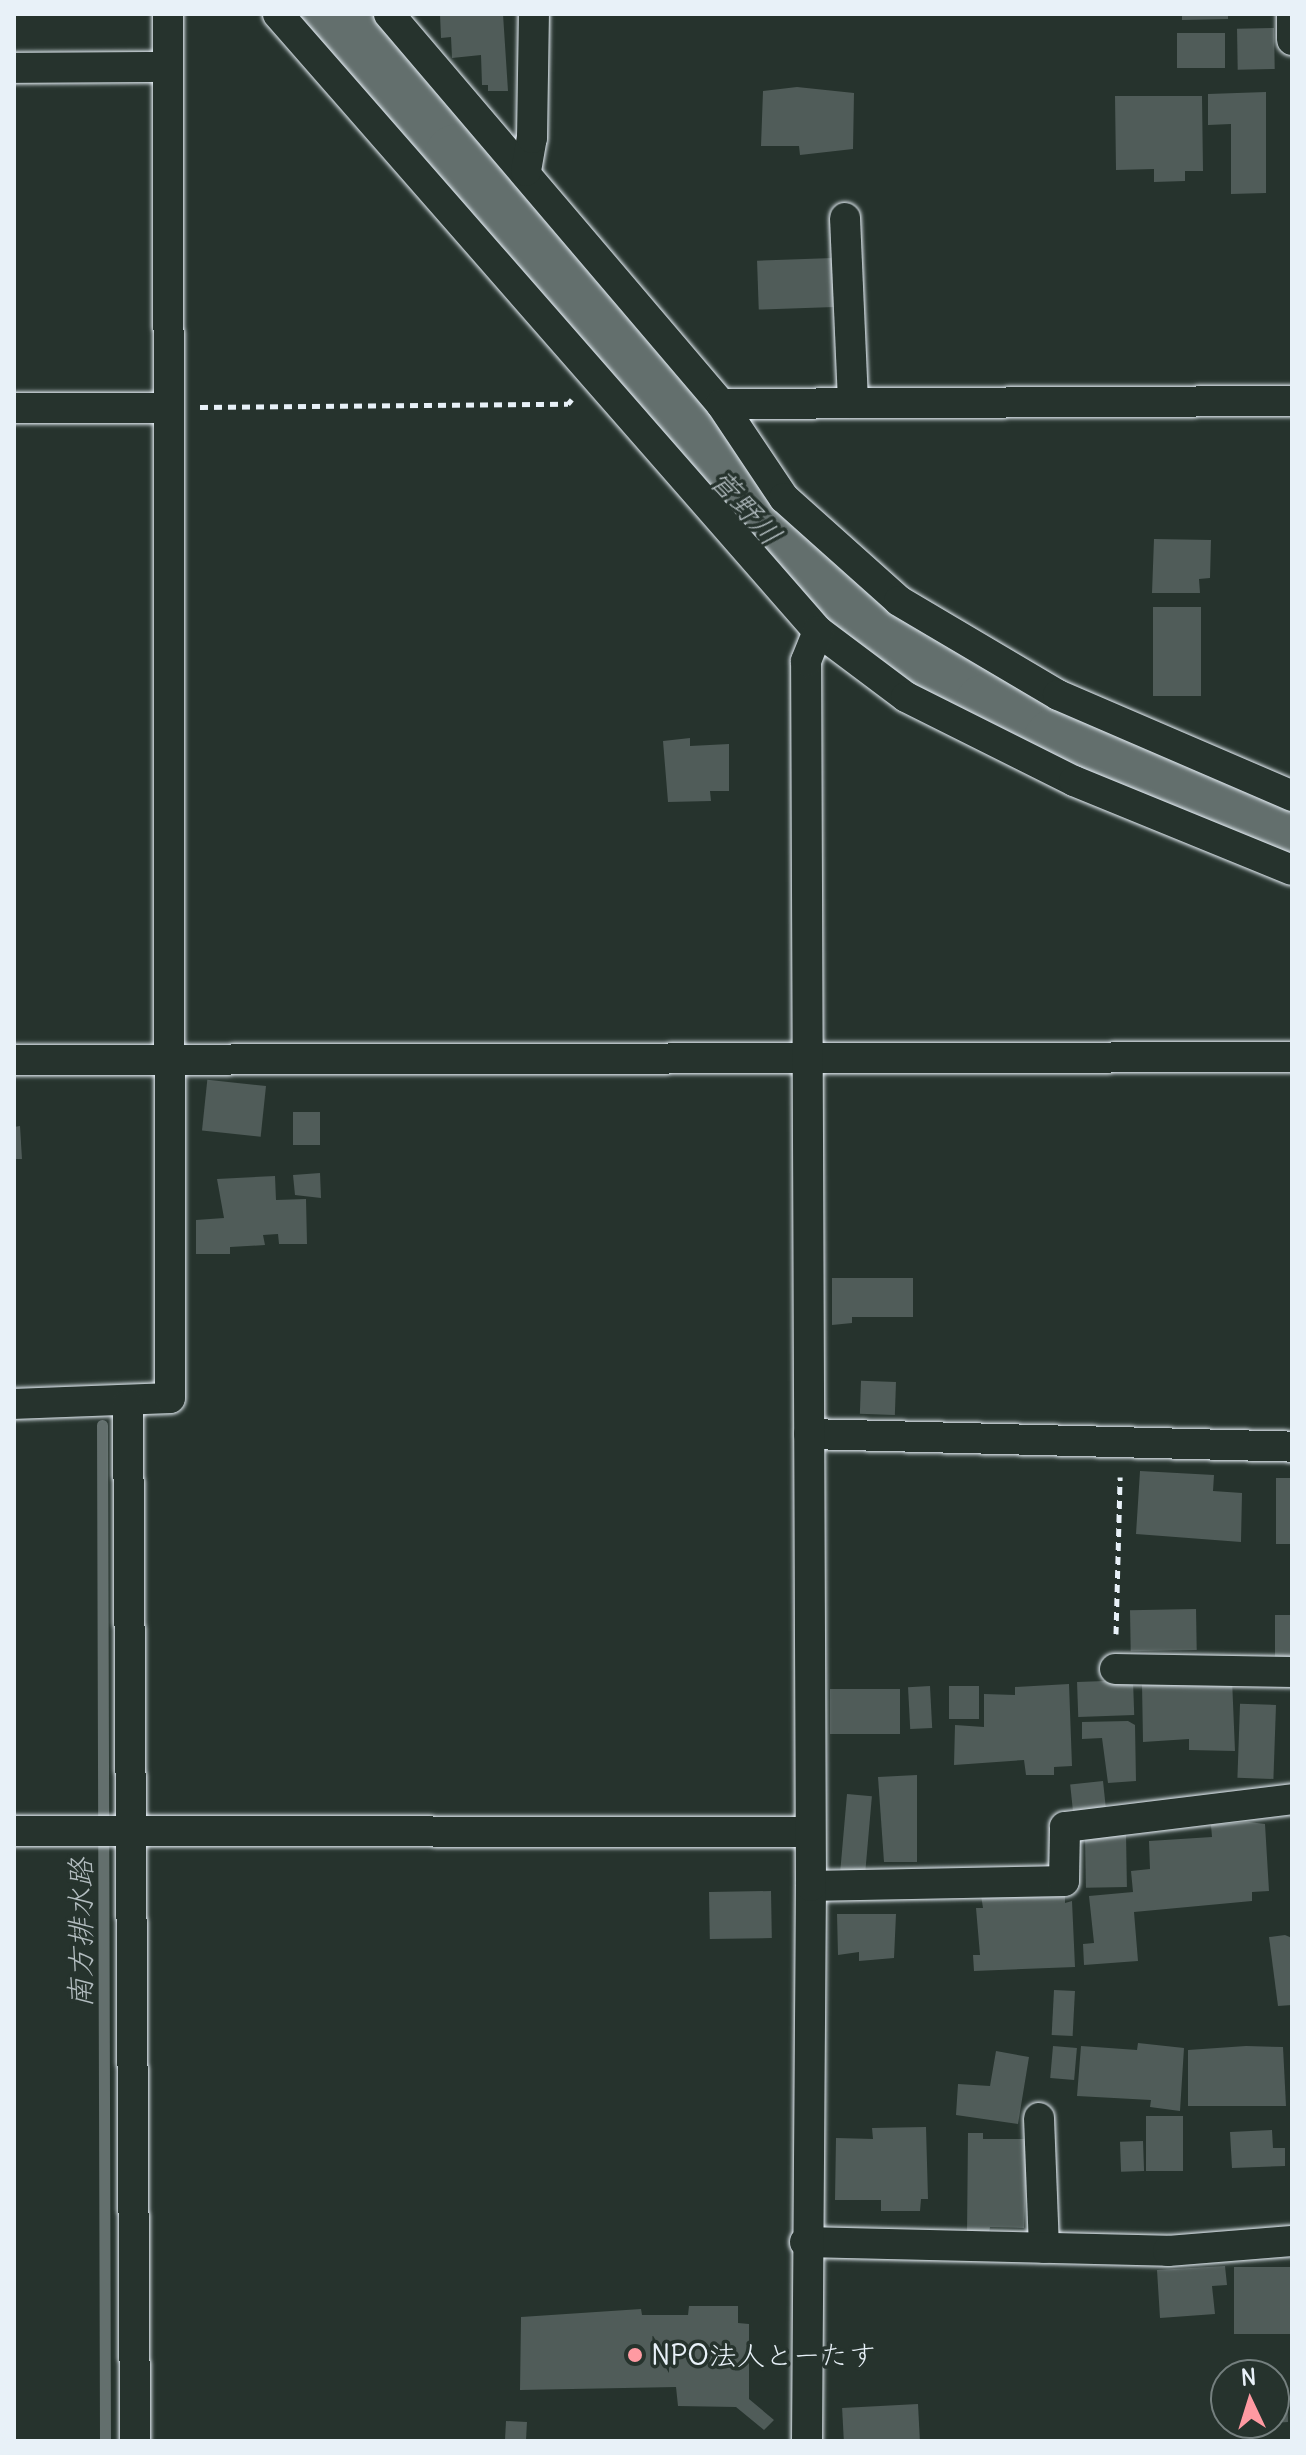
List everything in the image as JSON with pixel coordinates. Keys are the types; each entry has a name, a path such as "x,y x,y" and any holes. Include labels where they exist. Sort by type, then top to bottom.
{"street":[{"path":"14,1404 128,1404 170,1398 168,14"},
{"path":"278,14 593,379 818,631 906,697 1074,781 1292,870"},
{"path":"389,14 526,171 721,404 784,498 899,601 1058,695 1292,796"},
{"path":"526,171 532,138 534,14"},
{"path":"1292,14 1292,40"},
{"path":"14,68 168,67"},
{"path":"845,218 853,403"},
{"path":"721,404 1292,401"},
{"path":"14,408 167,408"},
{"path":"807,2441 805,2242 811,1886 808,1832 810,1059 806,661 818,631"},
{"path":"14,1060 1292,1057"},
{"path":"128,1404 135,2441"},
{"path":"809,1434 1292,1447"},
{"path":"1115,1669 1292,1672"},
{"path":"811,1886 1064,1881 1065,1827 1292,1799"},
{"path":"14,1831 808,1832"},
{"path":"1039,2118 1044,2248"},
{"path":"805,2242 1168,2251 1292,2241"}],"path":[{"path":"167,408 568,404 593,379"},
{"path":"1115,1669 1121,1444"}],"building":[{"path":"440,14 503,14 508,91 488,91 488,85 482,85 481,55 452,58 451,37 441,38"},
{"path":"1182,14 1228,14 1228,19 1182,20"},
{"path":"1274,28 1275,69 1238,70 1237,29"},
{"path":"1177,33 1225,33 1225,68 1177,68"},
{"path":"797,87 854,93 853,149 800,155 799,146 761,146 763,91"},
{"path":"1266,92 1266,193 1231,194 1231,124 1208,125 1208,94"},
{"path":"1115,96 1202,96 1203,171 1185,171 1185,181 1154,182 1154,169 1116,170"},
{"path":"833,258 835,307 759,310 757,261"},
{"path":"1154,539 1211,540 1210,578 1199,579 1200,593 1152,593"},
{"path":"1153,607 1201,607 1201,696 1153,696"},
{"path":"690,738 690,746 729,744 729,791 710,791 711,801 668,802 663,741"},
{"path":"207,1080 266,1086 261,1137 202,1131"},
{"path":"293,1112 320,1112 320,1145 293,1145"},
{"path":"20,1126 22,1159 14,1159 14,1127"},
{"path":"320,1173 321,1198 295,1195 293,1175"},
{"path":"275,1176 276,1200 306,1199 307,1244 279,1244 278,1234 263,1235 265,1245 230,1247 230,1254 196,1254 196,1220 224,1218 217,1179"},
{"path":"832,1278 913,1278 913,1317 852,1317 852,1323 832,1325"},
{"path":"861,1381 896,1382 895,1415 860,1414"},
{"path":"1140,1471 1214,1475 1213,1491 1242,1493 1241,1542 1136,1534"},
{"path":"1276,1478 1292,1478 1292,1544 1276,1544"},
{"path":"1196,1609 1197,1650 1131,1651 1130,1610"},
{"path":"1275,1615 1292,1615 1292,1660 1275,1660"},
{"path":"1232,1679 1235,1751 1189,1750 1189,1739 1143,1742 1142,1684"},
{"path":"1133,1680 1134,1715 1078,1717 1077,1682"},
{"path":"1069,1684 1072,1766 1054,1767 1054,1775 1026,1775 1024,1760 954,1765 955,1725 984,1727 984,1694 1015,1695 1015,1687"},
{"path":"930,1686 932,1728 910,1729 908,1687"},
{"path":"949,1686 979,1686 979,1719 949,1719"},
{"path":"830,1689 900,1689 900,1734 830,1734"},
{"path":"1240,1704 1276,1705 1273,1779 1237,1778"},
{"path":"1128,1721 1135,1725 1136,1781 1108,1783 1102,1738 1082,1739 1082,1722"},
{"path":"917,1775 917,1862 884,1862 878,1777"},
{"path":"1103,1781 1106,1811 1073,1814 1070,1784"},
{"path":"847,1794 872,1796 865,1873 840,1871"},
{"path":"1265,1824 1269,1891 1252,1892 1252,1901 1134,1912 1138,1961 1084,1965 1083,1944 1094,1943 1089,1896 1133,1892 1131,1871 1150,1869 1149,1841 1212,1837 1211,1825"},
{"path":"1126,1834 1127,1887 1086,1888 1085,1835"},
{"path":"771,1891 772,1938 710,1939 709,1892"},
{"path":"981,1895 1065,1895 1065,1903 1072,1901 1075,1967 974,1971 973,1955 980,1955 976,1908 983,1908"},
{"path":"837,1914 896,1914 894,1958 859,1961 859,1952 838,1955"},
{"path":"1285,1935 1292,1938 1292,2005 1278,2006 1269,1937"},
{"path":"1054,1990 1075,1991 1073,2036 1052,2035"},
{"path":"1138,2043 1184,2048 1180,2111 1150,2107 1151,2100 1077,2096 1081,2046 1137,2050"},
{"path":"1053,2046 1077,2048 1074,2080 1050,2078"},
{"path":"1283,2047 1286,2106 1188,2106 1188,2050"},
{"path":"996,2051 1029,2057 1018,2124 956,2115 958,2084 990,2086"},
{"path":"1146,2116 1183,2116 1183,2171 1146,2171"},
{"path":"926,2127 928,2199 921,2199 920,2211 881,2211 881,2200 835,2200 836,2138 873,2139 872,2128"},
{"path":"1272,2130 1273,2148 1285,2148 1285,2166 1232,2168 1230,2132"},
{"path":"968,2133 983,2133 983,2139 1028,2139 1024,2228 990,2227 989,2234 967,2234"},
{"path":"1143,2141 1144,2171 1121,2172 1120,2142"},
{"path":"1225,2266 1227,2285 1212,2286 1215,2314 1160,2318 1157,2270"},
{"path":"1234,2267 1292,2267 1292,2334 1234,2334"},
{"name":"NPO法人とーたす","path":"689,2306 738,2306 738,2323 749,2324 749,2399 774,2420 764,2430 736,2407 678,2406 676,2387 520,2390 521,2317 641,2309 642,2315 688,2315"},
{"path":"918,2404 920,2441 844,2441 842,2408"},
{"path":"506,2421 527,2422 526,2441 505,2441"}],"waterway":[{"name":"菅野川","path":"332,14 458,158 765,536 987,708 1057,742 1292,830"},
{"name":"南方排水路","path":"102,1425 105,2441"}],"place":[{"name":"NPO法人とーたす","path":"635,2355"}]}
